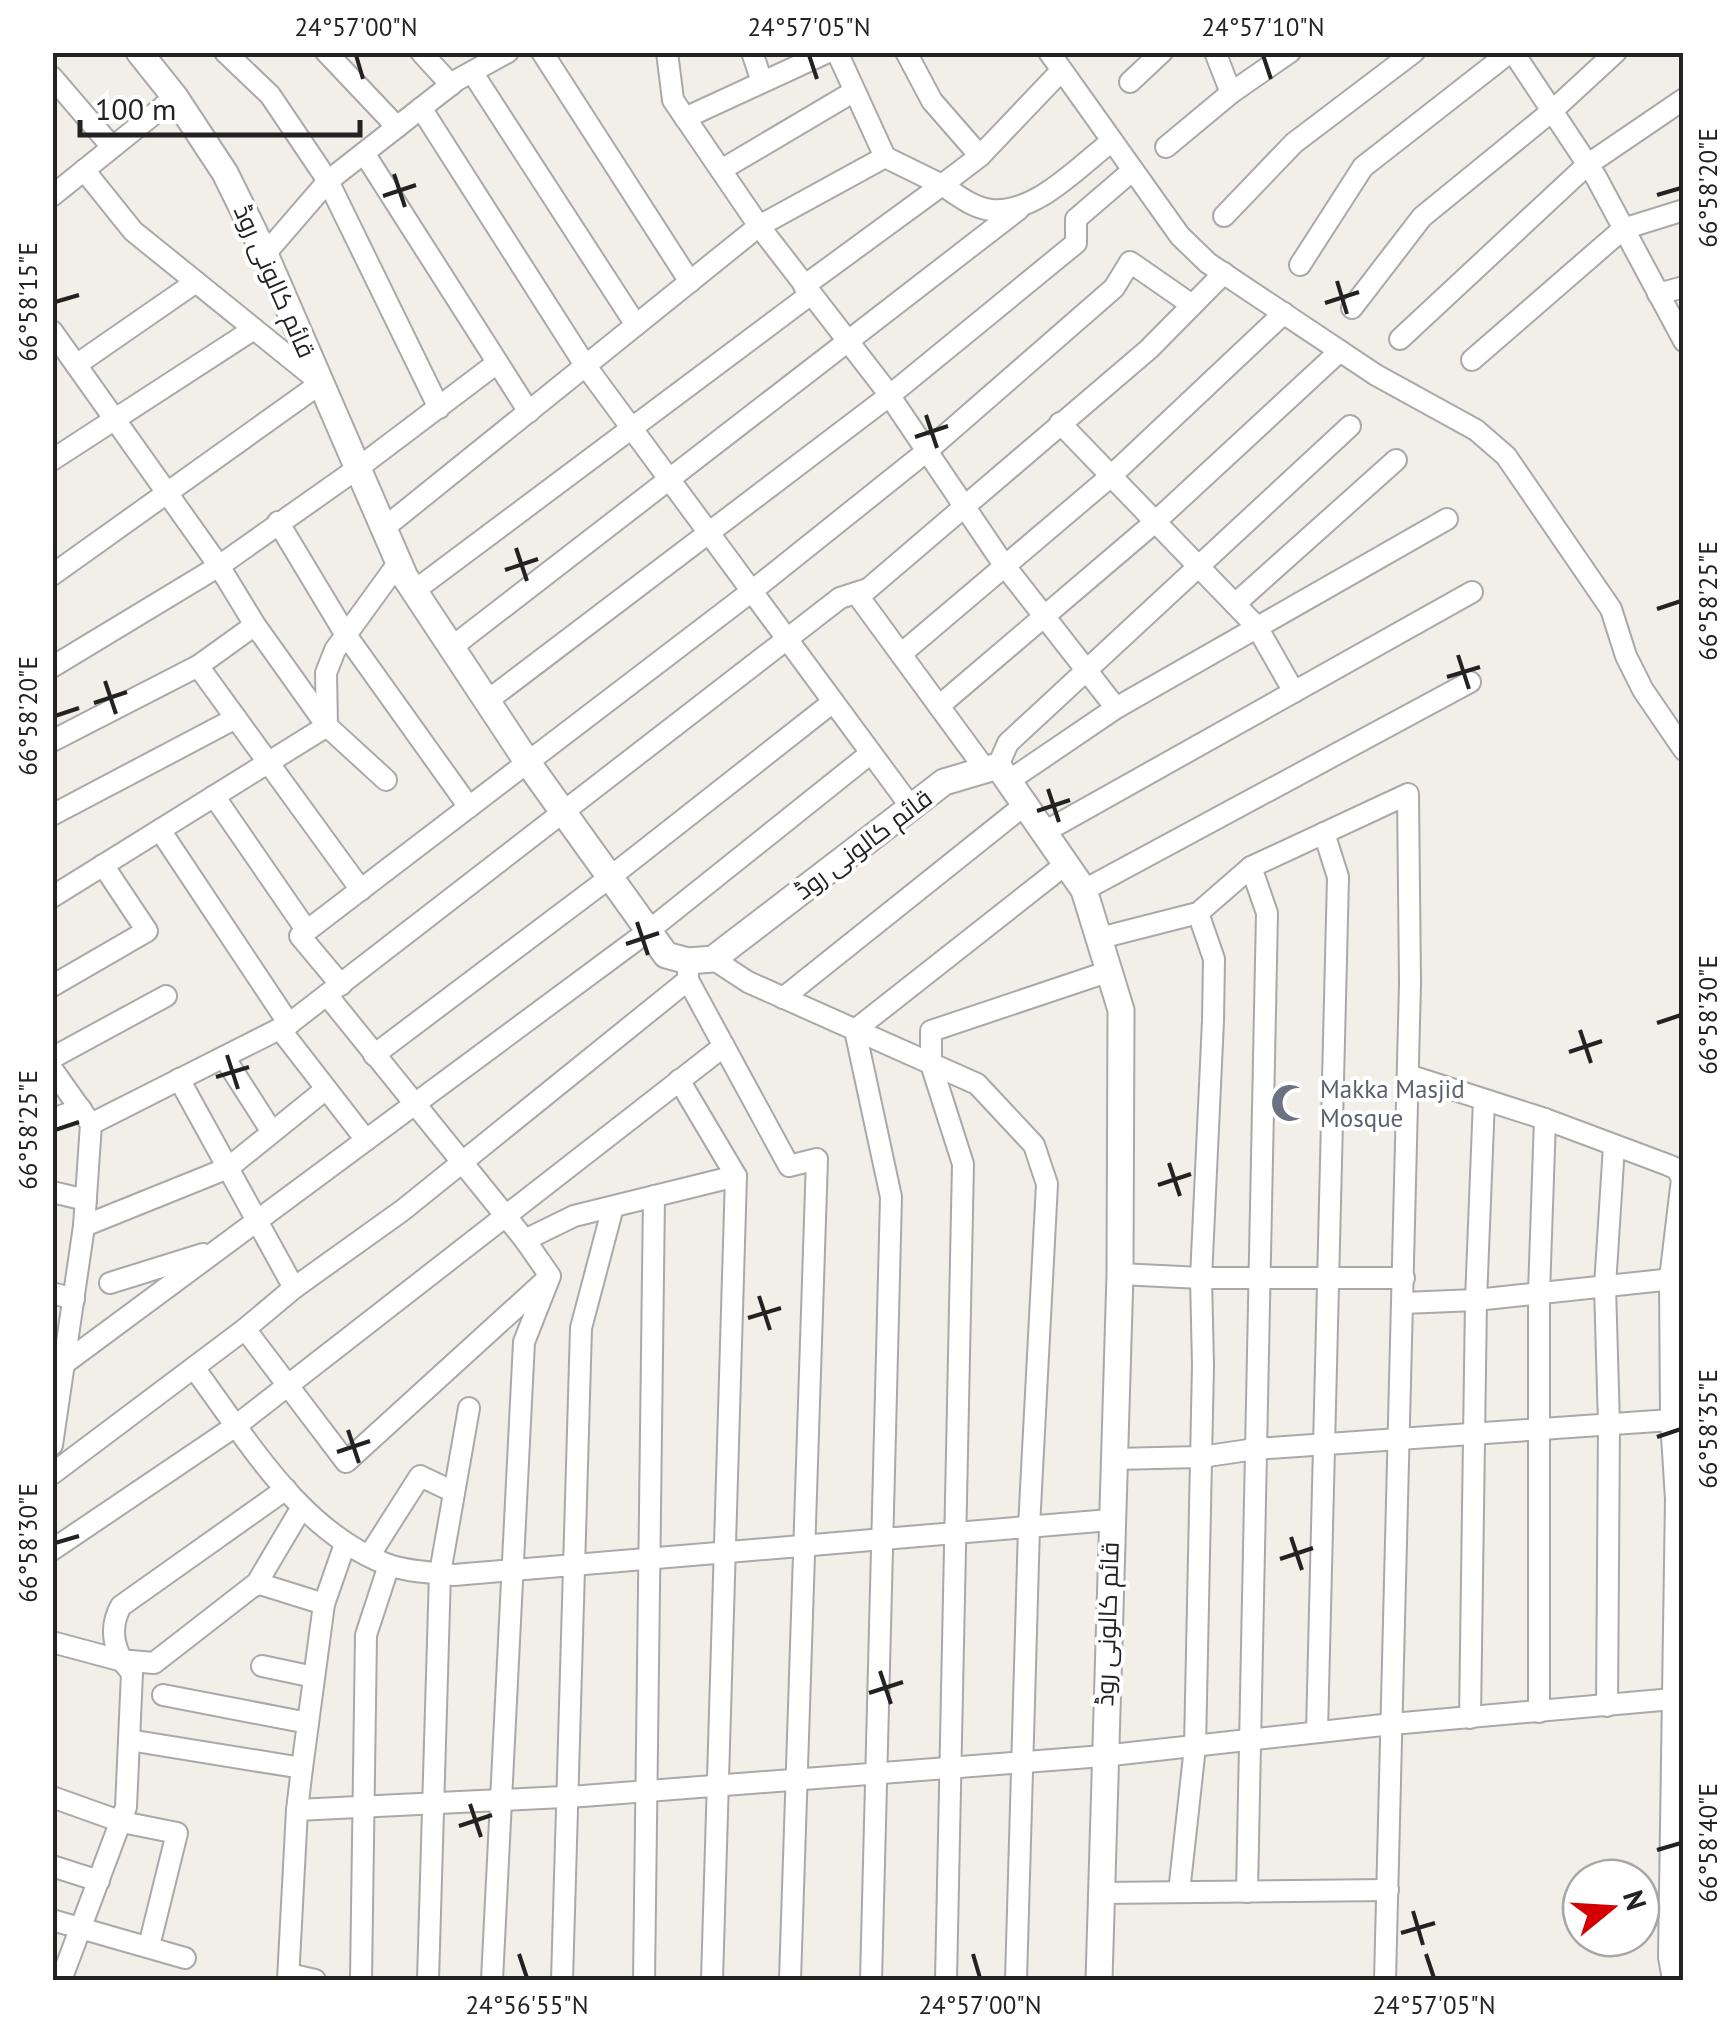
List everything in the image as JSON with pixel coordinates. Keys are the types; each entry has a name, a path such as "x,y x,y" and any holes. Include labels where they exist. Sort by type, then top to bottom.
{"street":[{"path":"225,52 270,95 328,181 439,408"},
{"path":"326,52 397,127"},
{"path":"420,52 450,85"},
{"path":"265,254 328,181 450,85 508,52"},
{"path":"542,52 690,282"},
{"path":"658,52 667,53 673,100 759,226 890,396 1005,566 1116,708"},
{"path":"752,52 762,82"},
{"path":"685,118 828,52"},
{"path":"837,52 885,157 988,210 1019,209"},
{"path":"906,52 932,102 980,156"},
{"path":"1130,82 1162,52"},
{"path":"1215,52 1231,92"},
{"path":"1166,147 1231,92 1290,52"},
{"path":"1224,216 1294,143 1414,52"},
{"path":"1300,265 1364,168 1511,52 1588,165 1684,341"},
{"path":"1352,308 1422,217 1552,111 1616,52"},
{"name":"قائم کالونی روڈ","path":"144,55 225,173 265,254 414,591 528,763 666,955 696,967 944,782 998,771 1027,804 1084,890 1121,1010 1120,1274 1098,1980"},
{"path":"414,591 633,429 980,156 1055,62 1180,236 1224,273 1376,375 1476,430 1506,456 1611,608 1626,656 1643,690 1684,750"},
{"path":"472,72 636,325"},
{"path":"52,77 112,148"},
{"path":"720,170 853,92"},
{"path":"52,196 176,97"},
{"path":"1400,339 1588,165 1684,99"},
{"path":"420,108 586,366 911,807"},
{"path":"452,647 1019,209 1112,142"},
{"path":"364,153 529,412"},
{"path":"384,528 759,226 885,157"},
{"path":"52,575 321,383 133,232 84,170"},
{"path":"487,701 890,396 1076,243 1076,219 1133,170"},
{"path":"1472,360 1623,229 1684,210"},
{"path":"550,1276 374,1055 300,936 752,591 927,451 1114,288 1130,262 1192,306"},
{"path":"52,1119 86,1117 180,1080 285,1026 840,598 868,589 1149,349 1224,273"},
{"path":"76,365 196,282"},
{"path":"1658,294 1684,287"},
{"path":"901,654 1111,476 1284,313"},
{"path":"52,460 254,329"},
{"path":"52,331 327,726 386,780"},
{"path":"940,706 1155,522 1340,351"},
{"path":"52,667 219,566 358,468 496,363"},
{"path":"1060,423 1258,627 1294,692"},
{"path":"998,771 1008,743 1350,426"},
{"path":"1235,604 1396,460"},
{"path":"998,771 1116,708 1447,518"},
{"path":"278,522 346,635 469,808"},
{"path":"327,726 326,673 346,635 399,562"},
{"path":"1046,831 1472,592"},
{"path":"856,593 940,706 998,771"},
{"path":"52,741 198,666 255,625"},
{"path":"198,666 360,890"},
{"path":"1084,890 1470,682"},
{"path":"374,1055 833,702"},
{"path":"52,815 236,718"},
{"path":"52,896 327,726"},
{"path":"65,1363 647,932 871,753"},
{"path":"1100,938 1198,913 1252,867 1408,794 1408,1075 1385,1980"},
{"path":"214,796 307,931"},
{"path":"783,998 1027,804"},
{"path":"160,830 326,1090 366,1140"},
{"path":"1317,1732 1338,877 1324,833"},
{"path":"855,1030 1066,864"},
{"path":"52,986 147,931 103,866"},
{"path":"1247,1892 1267,913 1252,867"},
{"path":"1179,1892 1195,1747 1202,1456 1201,1278 1214,959 1198,913"},
{"path":"696,967 748,982 977,1084 1034,1145 1047,1184 1029,1527 1016,1980"},
{"path":"696,967 724,1046 789,1166 817,1159 790,1980"},
{"path":"52,1474 461,1164 696,967"},
{"path":"946,1980 963,1164 931,1064 931,1031 1110,971"},
{"path":"52,1058 166,996"},
{"path":"855,1030 891,1197 872,1980"},
{"path":"52,1550 237,1425 724,1046"},
{"path":"224,1057 272,1132"},
{"path":"52,1070 86,1117 84,1226 65,1363 56,1392 52,1445"},
{"path":"1408,1075 1668,1164 1682,1179 1671,1420 1676,1499 1678,1700 1669,1957 1673,1980"},
{"path":"180,1080 294,1288"},
{"path":"679,1080 736,1176 712,1980"},
{"path":"84,1226 228,1168 326,1090"},
{"path":"1470,1718 1476,1300 1484,1100"},
{"path":"1539,1712 1540,1293 1545,1119"},
{"path":"1607,1706 1606,1286 1614,1146"},
{"path":"525,1240 574,1216 736,1176"},
{"path":"52,1192 86,1200"},
{"path":"644,1980 654,1196"},
{"path":"562,1980 581,1328 613,1206"},
{"path":"110,1283 219,1249"},
{"path":"1120,1274 1404,1278"},
{"path":"246,1329 346,1462 550,1276"},
{"path":"492,1980 524,1342 550,1276"},
{"path":"1403,1302 1476,1300 1677,1279"},
{"path":"52,1293 74,1299"},
{"path":"194,1368 286,1489 346,1544 379,1561 440,1572 512,1570 1110,1520"},
{"path":"428,1980 440,1572 469,1408"},
{"path":"1114,1459 1202,1456 1671,1420"},
{"path":"361,1980 366,1635 379,1561 420,1476 454,1492"},
{"path":"61,1980 122,1822 132,1673 119,1660 112,1622 121,1606 286,1489"},
{"path":"1676,1499 1684,1525"},
{"path":"52,1642 119,1660 154,1663 252,1586 302,1507"},
{"path":"315,1980 289,1977 297,1810 324,1604 346,1544"},
{"path":"252,1586 260,1584 324,1604"},
{"path":"262,1666 314,1678"},
{"path":"163,1696 308,1723"},
{"path":"297,1810 568,1797 1103,1756 1392,1724 1678,1700"},
{"path":"128,1740 302,1768"},
{"path":"52,1798 122,1822 177,1833 149,1946"},
{"path":"52,1866 99,1880"},
{"path":"1100,1893 1388,1890"},
{"path":"52,1920 185,1958"}],"place":[{"name":"Makka Masjid Mosque","path":"1290,1103"}]}
